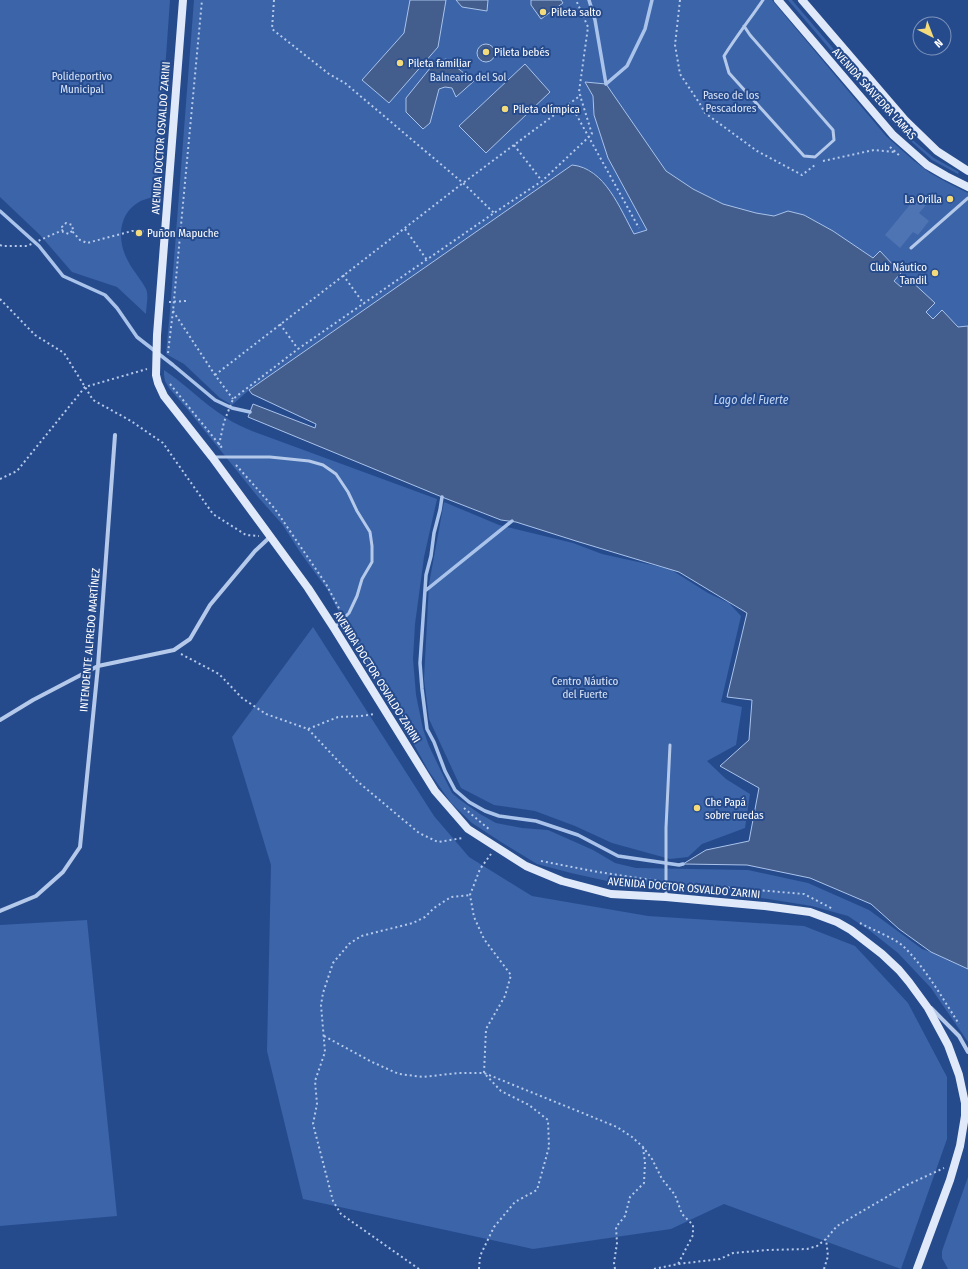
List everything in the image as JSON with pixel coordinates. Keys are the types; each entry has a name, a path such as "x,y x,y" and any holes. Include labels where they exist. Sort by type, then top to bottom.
{"main road":[{"name":"AVENIDA DOCTOR OSVALDO ZARINI","path":"183,0 157,335 156,366 158,383 164,396 212,457 308,588 435,791 468,829 526,866 562,881 611,894 666,897 765,906 810,912 837,922 851,930 882,954 899,970 921,998"},
{"name":"AVENIDA SAAVEDRA LAMAS","path":"778,0 893,135 927,165 968,187"},
{"name":"AVENIDA SAAVEDRA LAMAS","path":"802,0 905,120 937,151 968,171"},
{"path":"919,1269 956,1162 965,1116 960,1075 948,1045 921,998"}],"street":[{"name":"INTENDENTE ALFREDO MARTÍNEZ","path":"0,911 36,896 63,872 80,846 98,666 115,435"},
{"path":"0,720 33,700 98,666 174,650 190,638 210,605 255,551 270,537"},
{"name":"AVENIDA DOCTOR OSVALDO ZARINI","path":"921,998 959,1036 968,1052"}],"lane":[{"path":"744,26 750,35 833,130 834,140 814,157 804,156 729,73 724,56 744,26 763,0"},
{"path":"911,248 968,198"},
{"path":"212,457 270,457 309,461 323,465 336,474 348,492 357,511 370,532 372,562 362,578 350,613 334,628"},
{"path":"666,897 666,849 670,745"}],"path":[{"path":"169,341 174,302 202,0"},
{"path":"274,0 272,29 329,74 345,83 463,183 494,213"},
{"path":"219,445 224,422 233,399 298,349 542,181 592,134 579,92 588,27 576,0"},
{"path":"680,0 675,45 680,74 705,113 757,151 802,175 820,162 874,150 894,152"},
{"path":"215,375 404,228 581,95"},
{"path":"576,114 639,228"},
{"path":"514,145 542,181"},
{"path":"0,245 27,246 62,230 62,227 66,223 72,225 72,231 80,240 87,243 132,231 165,232"},
{"path":"404,228 427,260"},
{"path":"62,230 68,234 72,231"},
{"path":"343,275 364,304"},
{"path":"0,299 35,335 64,353 93,400 130,421 162,443 213,514 246,535 270,537"},
{"path":"160,303 186,301"},
{"path":"173,311 215,375 233,399"},
{"path":"280,324 298,349"},
{"path":"0,479 17,471 85,387 156,366"},
{"path":"166,379 229,457 275,509 326,584 360,647 397,705 415,739"},
{"path":"174,650 219,674 242,698 266,714 308,729 357,781 419,833 438,842 459,838 481,837"},
{"path":"308,729 338,717 361,716 386,712"},
{"path":"463,806 490,830"},
{"path":"479,1269 480,1256 494,1227 515,1202 537,1190 549,1147 548,1120 529,1105 501,1091 484,1073 486,1029 505,996 511,975 484,939 474,916 470,895 480,869 496,847"},
{"path":"536,859 598,872 666,882 804,894 836,911"},
{"path":"419,1269 341,1214 333,1201 313,1124 317,1104 315,1081 326,1052 321,1005 323,992 333,963 349,944 360,936 413,923 425,917 434,908 451,897 470,895"},
{"path":"856,921 902,946 917,962 936,987 960,1025"},
{"path":"324,1036 372,1062 399,1074 423,1077 458,1073 484,1073 617,1127 632,1137 643,1147 662,1179 675,1195 682,1214 692,1225 692,1235 678,1264"},
{"path":"615,1269 614,1263 617,1243 616,1226 625,1216 630,1197 644,1183 645,1162 643,1147"},
{"path":"654,1269 678,1264 720,1259 733,1253 807,1249 817,1246 826,1239 837,1226 907,1185 956,1162"},
{"path":"824,1269 828,1256 826,1239"}],"green space":[{"name":"Polideportivo Municipal","path":"0,0 170,0 156,197 135,204 128,211 121,230 121,240 124,251 130,265 147,292 146,314 117,287 72,272 40,235 0,197"},
{"path":"194,0 772,0 886,136 930,173 968,193 968,326 958,327 942,311 933,319 926,312 935,303 908,279 901,287 894,281 896,268 880,251 873,258 833,231 804,215 788,211 774,216 756,213 723,204 693,189 665,171 606,84 585,82 593,96 594,115 608,158 647,230 634,234 603,182 590,170 572,165 249,390 232,405 220,398 184,364 166,354"},
{"path":"788,0 792,0 893,119 915,142 934,158 959,172 958,174 932,160 891,121"},
{"path":"164,370 217,412 238,425 437,499 424,557 415,624 413,659 416,695 423,729 429,746 452,793 459,799 496,823 522,828 548,830 593,850 615,863 636,868 748,870 808,883 869,910 922,949 968,969 968,1042 931,988 898,953 869,930 848,916 812,906 736,894 653,886 625,885 571,873 537,864 472,823 451,803 428,770 394,708 376,683 327,589 302,555 282,524 258,497 169,388 165,381"},
{"name":"Centro Náutico del Fuerte","path":"444,502 499,525 573,543 602,554 670,569 708,593 729,603 741,616 721,702 742,707 736,745 707,761 726,779 750,794 745,828 702,844 688,857 670,859 612,843 575,826 535,811 494,805 461,788 429,719 424,679 429,584"},
{"path":"313,627 434,816 469,857 532,896 648,916 804,926 855,946 908,1003 947,1077 947,1139 901,1269 724,1204 671,1229 533,1249 303,1199 267,1051 271,865 232,737"},
{"path":"87,920 117,1216 0,1226 0,925"},
{"path":"968,1177 968,1269 948,1269 942,1258 942,1251"}],"water":[{"name":"Pileta familiar","path":"410,0 446,0 438,47 389,103 362,80 404,33"},
{"path":"456,0 488,0 487,11 462,7"},
{"name":"Pileta salto","path":"531,0 561,0 563,3 541,19 531,5"},
{"name":"Pileta bebés","path":"486,44 492,47 495,53 492,59 486,62 480,59 477,53 480,47"},
{"path":"446,59 474,81 456,97 452,88 445,87 439,89 430,123 423,129 406,112 406,98 435,62"},
{"name":"Pileta olímpica","path":"525,64 550,92 486,153 459,126"},
{"name":"Lago del Fuerte","path":"585,82 606,84 666,171 693,189 723,204 756,213 774,216 788,211 804,215 833,231 873,258 880,251 896,268 901,263 906,267 894,281 901,287 909,279 935,303 926,312 933,319 942,310 958,327 968,326 968,969 931,952 899,929 871,904 810,878 747,865 683,864 706,850 749,841 759,788 720,766 749,740 752,700 727,697 747,613 679,572 516,522 501,520 248,417 253,404 315,428 316,424 252,394 249,390 572,165 584,168 594,174 602,182 617,202 634,234 647,230 608,158 594,115 593,96"}],"building":[{"path":"918,195 928,203 919,213 929,221 918,235 913,232 900,248 885,235"}],"waterway":[{"path":"589,0 595,20 606,84"},
{"path":"606,84 627,66 645,29 652,0"},
{"path":"0,211 39,246 63,276 105,295 117,308 137,337 215,400 232,408 250,412"},
{"path":"442,497 426,575 420,663 427,729 455,790 469,802 485,811 499,816 536,821 578,835 618,856 679,865 683,864"},
{"path":"425,591 512,521"}],"place":[{"name":"Pileta salto","path":"543,12"},
{"name":"Pileta bebés","path":"486,52"},
{"name":"Pileta familiar","path":"400,63"},
{"name":"Pileta olímpica","path":"505,109"},
{"name":"La Orilla","path":"950,199"},
{"name":"Puñon Mapuche","path":"139,233"},
{"name":"Club Náutico Tandil","path":"935,273"},
{"name":"Che Papá sobre ruedas","path":"697,808"}],"park label":[{"name":"Balneario del Sol","path":"468,77"},
{"name":"Paseo de los Pescadores","path":"731,101"}]}
